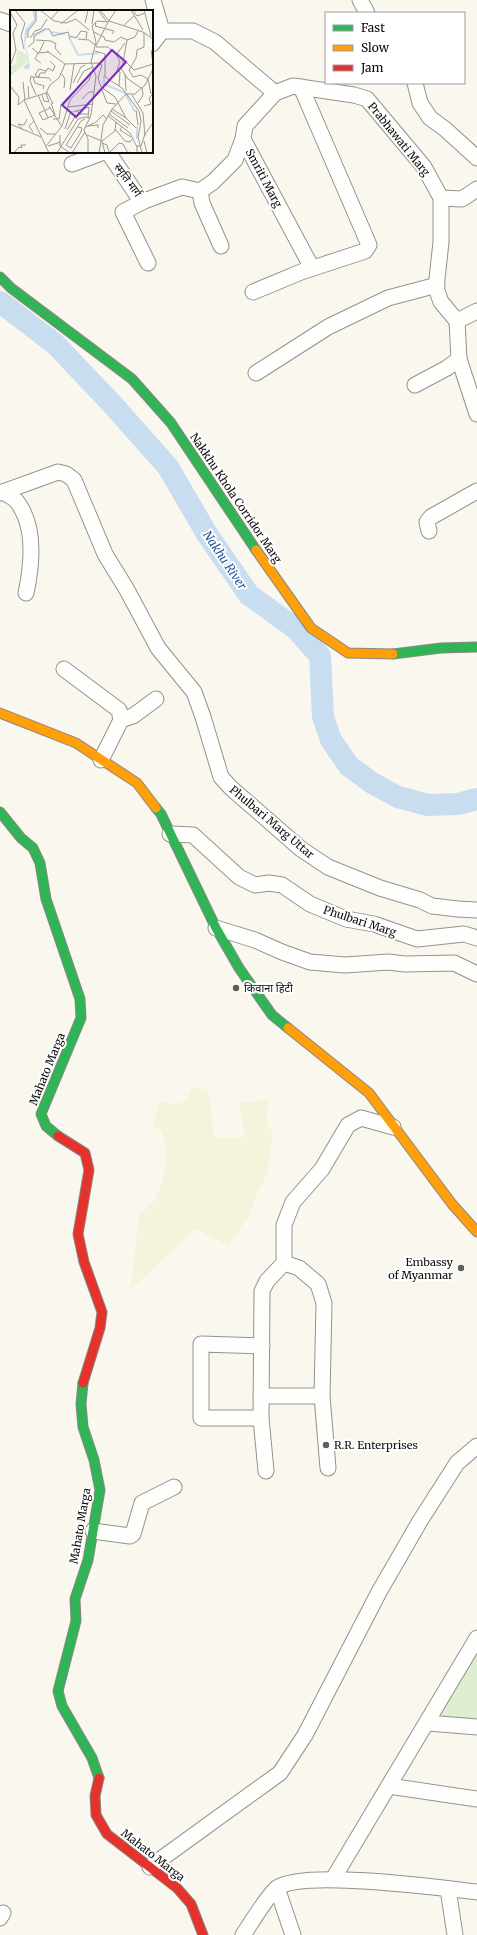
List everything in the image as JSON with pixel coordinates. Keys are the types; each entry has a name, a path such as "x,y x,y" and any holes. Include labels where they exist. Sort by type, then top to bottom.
{"street":[{"path":"153,0 162,31"},
{"path":"360,0 366,12"},
{"path":"0,20 10,24"},
{"path":"153,43 162,31"},
{"path":"162,31 193,31 216,42 275,93"},
{"path":"415,84 420,103 430,118 445,129 477,158"},
{"name":"Prabhawati Marg","path":"275,93 293,86 354,95 367,100 424,167 441,198 441,242 437,285 441,302 457,321"},
{"path":"253,292 312,268 365,251 368,245 301,87"},
{"name":"Smriti Marg","path":"275,93 245,126 243,139 312,268"},
{"path":"221,246 202,203 200,191 213,182 235,160 243,139"},
{"path":"72,164 101,153"},
{"name":"स्मृति मार्ग","path":"109,153 139,198 144,201 182,187 200,191"},
{"path":"441,198 462,199 477,189"},
{"path":"144,201 123,212 148,263"},
{"name":"Nakkhu Khola Corridor Marg","path":"0,277 11,288 132,378 171,423 276,580 311,628 348,653 392,654 441,648 477,647"},
{"path":"256,373 328,327 388,298 437,285"},
{"path":"477,311 457,321 459,359 477,414"},
{"path":"415,384 447,368 459,359"},
{"name":"Phulbari Marg Uttar","path":"2,493 58,472 66,474 74,480 105,554 127,590 158,648 194,692 204,717 221,777 231,788 301,849 328,867 380,888 420,900 432,906 458,910 477,910"},
{"path":"430,531 427,522 431,517 477,491"},
{"path":"2,493 18,502 27,522 32,552 31,572 26,593"},
{"path":"64,669 119,710 121,720 101,760"},
{"path":"121,720 133,716 156,699"},
{"path":"0,712 76,743 137,783 161,814 216,928 239,968 272,1015 369,1093 452,1204 477,1232"},
{"name":"Mahato Marga","path":"0,812 21,838 33,848 40,863 46,898 80,998 81,1018 41,1114 42,1122 47,1128 85,1153 89,1170 78,1234 84,1262 102,1312 100,1328 83,1383 81,1404 83,1426 94,1460 100,1490 88,1560 75,1599 76,1622 58,1691 62,1706 92,1758 99,1778 95,1796 96,1816 108,1834 177,1888 191,1904 204,1935"},
{"name":"Phulbari Marg","path":"170,834 194,835 239,877 255,885 269,882 282,885 310,904 346,919 374,924 417,939 464,934 477,938"},
{"path":"216,928 255,940 310,962 345,965 388,962 405,964 454,962 477,974"},
{"path":"266,1471 261,1418 262,1292 267,1281 284,1263 284,1225 294,1202 322,1169 348,1125 361,1118 393,1127"},
{"path":"284,1263 299,1268 318,1284 324,1303 322,1396 328,1468"},
{"path":"261,1418 201,1418 201,1344 262,1346"},
{"path":"261,1396 322,1396"},
{"path":"150,1867 280,1773 305,1735 379,1592 420,1521 457,1463 477,1446"},
{"path":"93,1531 130,1536 133,1534 142,1503 174,1487"},
{"path":"333,1878 428,1723 477,1638"},
{"path":"428,1723 477,1727"},
{"path":"389,1786 477,1799"},
{"path":"243,1935 277,1888 294,1881 333,1878 477,1892"},
{"path":"277,1888 293,1935"},
{"path":"448,1889 455,1935"}],"green space":[{"path":"192,1088 207,1089 211,1106 214,1138 245,1137 239,1103 268,1099 267,1122 273,1134 267,1175 257,1194 248,1217 229,1246 196,1229 130,1290 139,1216 154,1201 163,1181 166,1163 166,1147 162,1132 153,1124 160,1101 173,1105 185,1101"},
{"path":"477,1652 477,1722 442,1719 440,1714"}],"waterway":[{"name":"Nakhu River","path":"0,302 55,344 113,405 168,467 207,534 249,595 295,628 320,656 323,717 331,740 349,766 372,783 398,797 428,805 458,804 477,799"}],"traffic: fast":[{"path":"0,277 11,288 132,379 171,423 256,550"},
{"path":"393,654 441,648 477,647"},
{"path":"156,808 161,814 216,928 239,968 272,1015 288,1028"},
{"path":"0,812 21,838 33,848 40,863 46,899 80,999 81,1018 41,1114 46,1126 58,1136"},
{"path":"83,1383 81,1404 83,1427 94,1460 100,1490 88,1560 75,1599 76,1621 58,1691 62,1706 92,1758 99,1778"}],"traffic: slow":[{"path":"256,550 311,628 348,653 393,654"},
{"path":"0,713 76,743 137,783 156,808"},
{"path":"288,1028 369,1093 452,1204 477,1232"}],"traffic: jam":[{"path":"58,1136 85,1153 89,1170 78,1234 84,1262 102,1312 100,1328 83,1383"},
{"path":"99,1778 95,1796 96,1815 107,1834 177,1888 191,1904 203,1935"}],"place":[{"name":"किवाना हिटी","path":"236,988"},
{"name":"Embassy of Myanmar","path":"461,1268"},
{"name":"R.R. Enterprises","path":"326,1445"}]}
